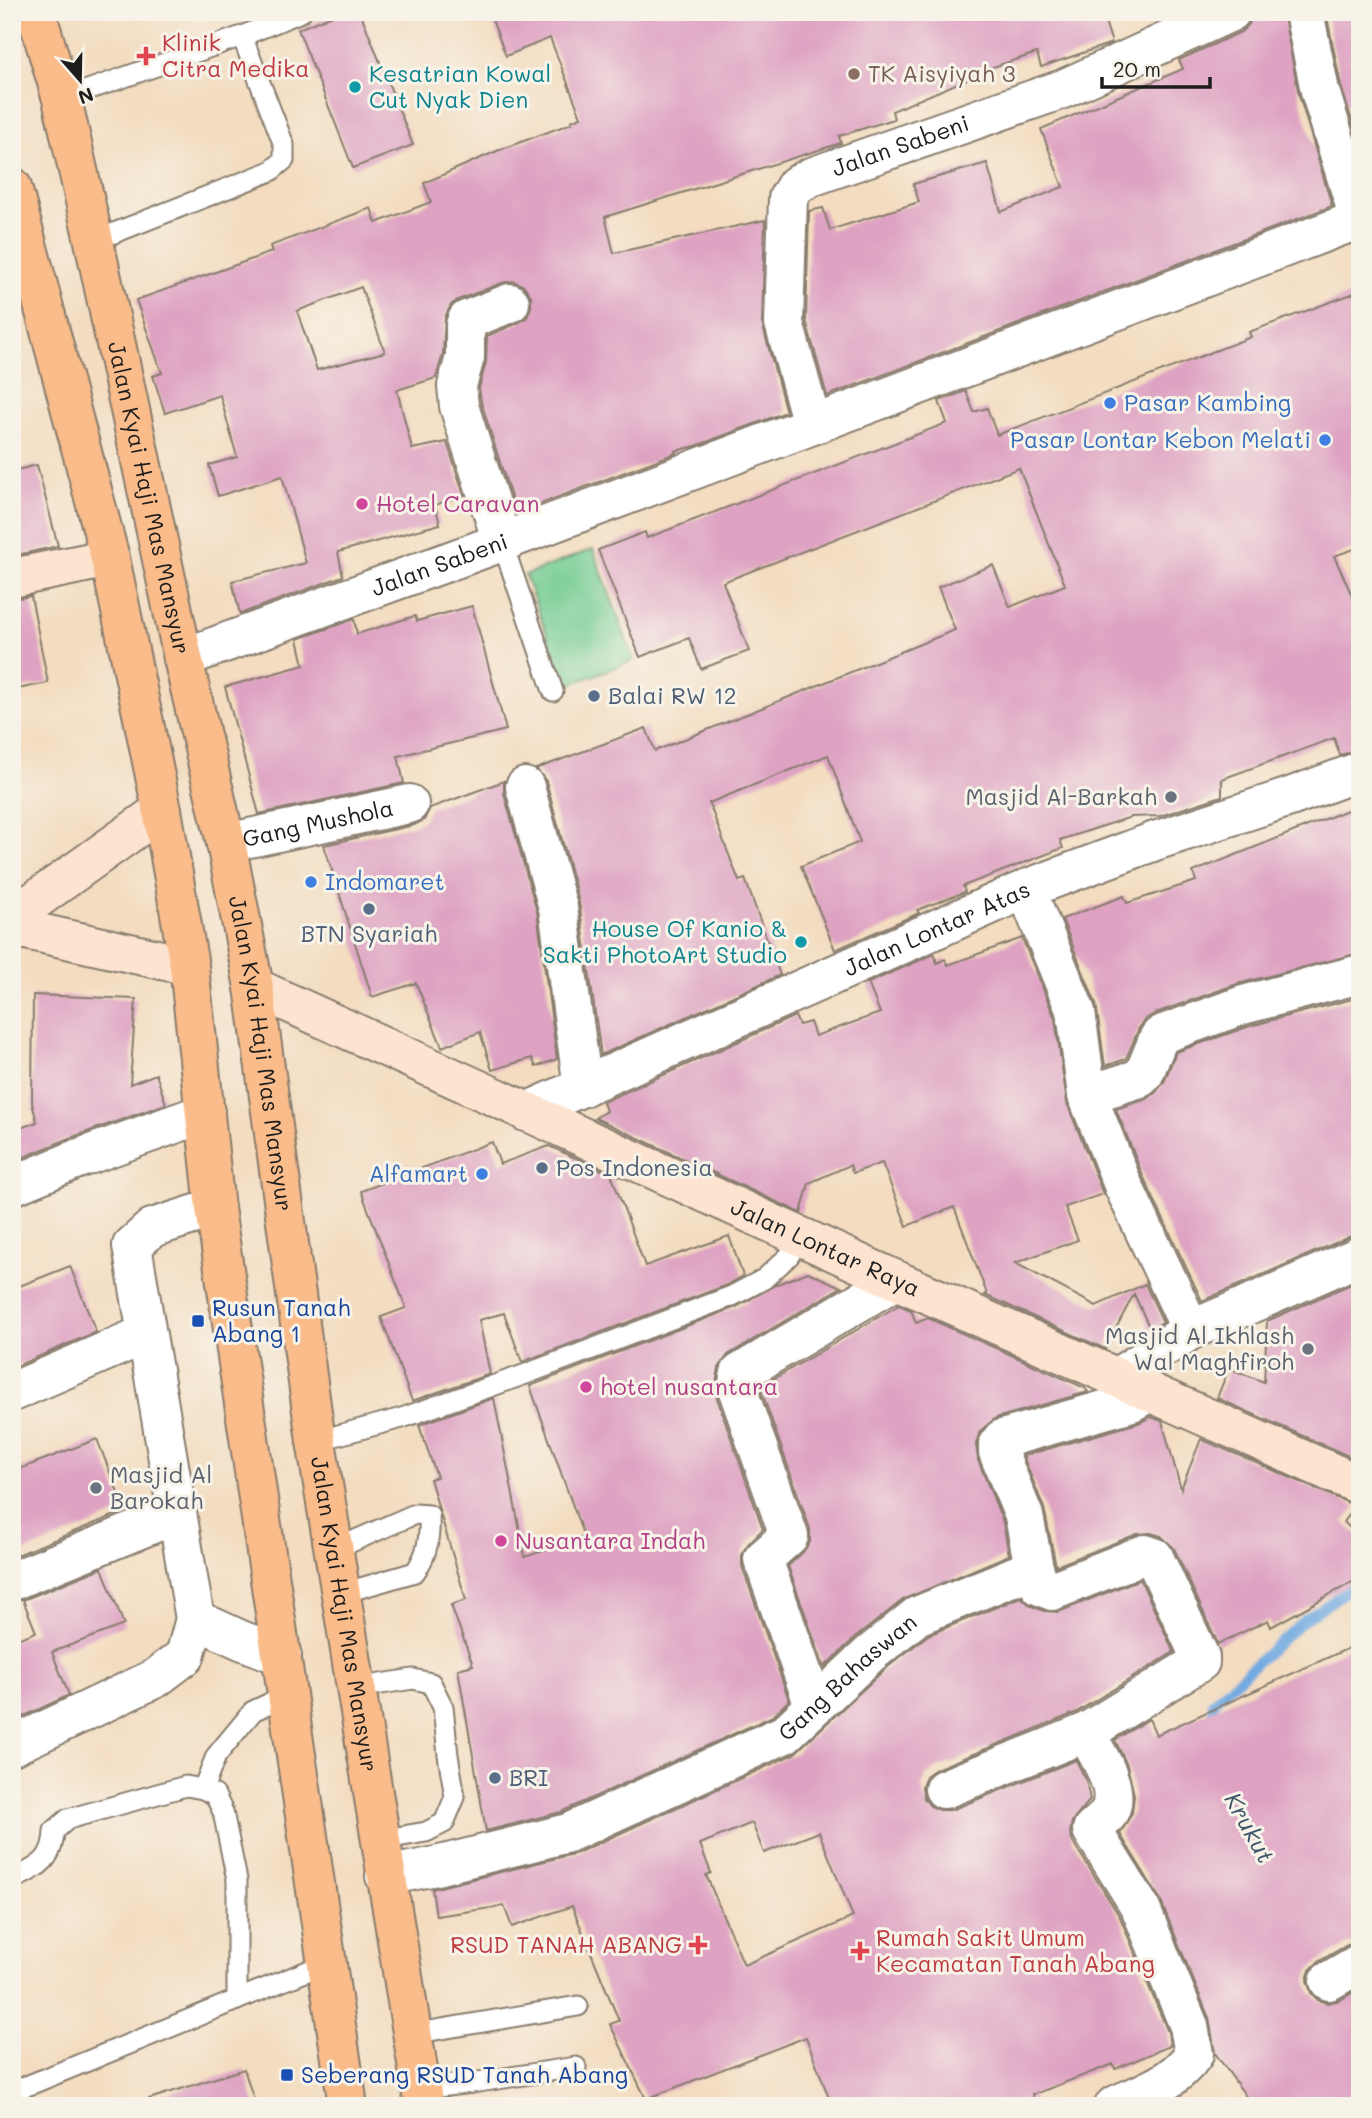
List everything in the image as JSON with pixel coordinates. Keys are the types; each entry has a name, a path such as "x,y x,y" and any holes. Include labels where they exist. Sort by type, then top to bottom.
{"main road":[{"name":"Jalan Kyai Haji Mas Mansyur","path":"36,12 62,99 94,241 183,658 226,843 254,987 316,1441 422,2097"},
{"path":"14,199 110,558 162,810 189,966 215,1208 348,2106"}],"street":[{"name":"Jalan Sabeni","path":"812,424 784,323 788,198 796,185 811,177 1063,89 1231,12"},
{"path":"1304,12 1320,91 1359,219"},
{"name":"Jalan Sabeni","path":"183,658 502,542 1359,219"},
{"path":"502,542 460,407 457,386 465,357 464,325 467,320 510,303"},
{"path":"12,578 110,558"},
{"name":"Jalan Lontar Atas","path":"526,1112 1026,889 1155,841 1360,771"},
{"path":"525,787 558,908 583,1087"},
{"name":"Gang Mushola","path":"226,843 409,804"},
{"path":"12,917 162,810"},
{"path":"1026,889 1076,1012 1087,1095 1124,1185 1191,1330"},
{"path":"12,927 189,966"},
{"path":"1087,1095 1140,1078 1159,1037 1163,1034 1243,1005 1360,974"},
{"name":"Jalan Lontar Raya","path":"254,987 896,1280 1360,1485"},
{"path":"12,1186 77,1159 205,1113"},
{"path":"12,1746 156,1678 184,1656 195,1619 132,1246 152,1227 215,1208"},
{"path":"944,1789 1085,1733 1200,1662 1154,1557 1150,1554 1052,1591 1040,1586 1024,1516 1002,1465 998,1444 1009,1437 1132,1402 1133,1385 1191,1330 1360,1256"},
{"path":"814,1706 764,1559 789,1536 737,1388 740,1373 896,1280"},
{"path":"12,1392 146,1334"},
{"path":"12,1581 177,1514"},
{"name":"Gang Bahaswan","path":"382,1858 436,1866 568,1833 785,1734 870,1654 917,1616 1034,1568"},
{"path":"195,1619 282,1656"},
{"path":"1085,1733 1104,1763 1112,1791 1109,1813 1092,1830 1140,1907 1189,2026 1194,2054 1183,2070 1162,2085 1114,2106"}],"lane":[{"path":"62,99 242,36 301,12"},
{"path":"94,241 271,171 284,160 284,145 242,36"},
{"path":"502,542 553,691"},
{"path":"316,1441 402,1418 732,1296 764,1279 789,1256 801,1236"},
{"path":"333,1550 415,1514 429,1515 427,1549 415,1572 340,1594"},
{"path":"355,1688 413,1679 431,1683 443,1707 455,1797 444,1824 382,1858"},
{"path":"203,1789 216,1756 253,1712 287,1695"},
{"path":"12,1880 48,1859 54,1846 54,1831 68,1819 186,1786 203,1789 215,1795 223,1812 237,1880 237,2000"},
{"path":"12,2091 327,1963"},
{"path":"412,2034 578,2006"},
{"path":"422,2097 472,2084 576,2067"}],"green space":[{"path":"593,549 634,660 566,686 525,575"}],"building":[{"name":"Kesatrian Kowal Cut Nyak Dien","path":"340,12 360,12 413,145 353,168 298,29"},
{"path":"489,12 1102,12 1112,43 1041,67 1037,53 983,70 984,72 892,111 894,119 839,136 841,143 605,217 614,253 765,220 762,323 786,412 696,446 675,451 676,453 516,513 479,388 486,362 487,336 527,317 531,296 524,286 513,281 458,300 451,305 445,317 443,354 436,378 397,390 412,449 447,442 464,495 435,505 440,524 338,552 343,576 240,614 232,581 306,563 282,476 218,496 209,465 237,457 220,395 165,413 153,376 162,373 136,300 272,252 270,246 371,208 376,223 431,202 424,183 581,117 550,38 506,56","holes":["361,287 385,352 317,370 297,311"]},
{"path":"1253,12 1283,12 1299,95 1332,206 827,396 806,320 809,211 823,208 830,230 919,202 913,184 987,163 1001,212 1063,187 1041,129 1183,69 1179,60 1241,32 1249,24"},
{"path":"1326,12 1360,12 1360,146 1341,86"},
{"path":"1360,291 1360,547 1334,556 1360,613 1360,750 1340,755 1334,738 1222,779 1222,796 1160,816 1131,817 1060,840 1063,848 963,886 965,892 917,910 919,913 835,950 801,866 860,842 828,755 709,803 739,881 745,879 780,975 601,1055 579,902 546,781 536,769 646,728 655,751 955,630 938,587 993,565 1010,607 1065,585 1019,468 723,582 749,651 701,669 689,638 640,657 598,550 645,532 647,538 947,423 939,401 966,391 974,412 987,408 997,435 1251,337 1249,332"},
{"path":"37,465 58,546 12,556 12,471"},
{"path":"31,596 48,683 12,690 12,599"},
{"path":"472,606 506,730 398,756 404,783 259,814 225,687 304,665 298,639 354,619 357,634 415,616 417,621"},
{"path":"504,781 504,793 537,912 557,1059 536,1067 532,1058 492,1070 480,1032 442,1047 416,983 372,997 324,845 414,825 424,820 430,808"},
{"path":"1360,805 1360,953 1237,984 1156,1013 1146,1019 1139,1028 1126,1059 1105,1066 1096,1004 1062,919 1124,896 1127,903 1196,881 1193,872"},
{"path":"1022,938 1055,1018 1067,1103 1103,1194 1065,1207 1078,1240 1015,1263 1096,1306 1145,1284 1163,1322 1150,1329 1134,1294 1105,1349 985,1295 987,1294 954,1207 907,1226 882,1163 853,1173 850,1165 809,1183 801,1213 595,1118 606,1111 603,1102 795,1016 799,1025 810,1022 815,1036 880,1013 868,983 934,954 937,963 945,959 948,965"},
{"path":"33,995 136,999 130,1084 156,1074 166,1104 12,1162 12,1131 37,1122 32,1103"},
{"path":"1360,997 1360,1235 1351,1236 1202,1301 1143,1176 1116,1109 1147,1099 1155,1093 1164,1082 1176,1052 1250,1026"},
{"path":"492,1142 500,1164 549,1146 611,1174 645,1266 729,1236 743,1276 727,1285 522,1362 504,1313 479,1320 490,1374 412,1401 381,1317 406,1308 361,1191"},
{"path":"70,1266 96,1332 12,1368 12,1289"},
{"path":"808,1272 841,1287 728,1355 719,1368 716,1384 716,1395 763,1529 742,1553 742,1566 789,1700 773,1716 561,1812 486,1831 458,1669 473,1665 451,1605 466,1600 430,1479 437,1477 419,1425 494,1398 525,1557 584,1537 530,1386 736,1307 777,1284"},
{"path":"1360,1280 1360,1461 1217,1398 1229,1368 1264,1382 1267,1321"},
{"path":"899,1305 911,1310 916,1323 928,1318 1085,1388 1088,1392 996,1418 980,1431 976,1444 978,1460 1003,1522 1009,1555 904,1599 856,1637 824,1667 788,1566 810,1542 810,1529 760,1387"},
{"path":"1151,1417 1162,1421 1181,1489 1201,1439 1356,1506 1344,1522 1360,1538 1360,1578 1271,1627 1268,1620 1218,1644 1174,1548 1161,1536 1151,1533 1137,1534 1056,1566 1044,1508 1023,1456"},
{"path":"97,1439 125,1511 12,1557 12,1472"},
{"path":"102,1568 124,1625 52,1652 69,1695 12,1722 12,1641 36,1632 23,1600"},
{"path":"1140,1579 1174,1652 1075,1713 936,1769 926,1776 922,1787 924,1798 930,1806 951,1810 1076,1760 1086,1780 1090,1800 1072,1822 1070,1833 1120,1917 1168,2032 1170,2046 1115,2069 1113,2064 1032,2095 1036,2106 832,2106 806,2037 646,2099 610,2024 619,2021 572,1906 512,1927 504,1906 436,1916 432,1889 577,1853 794,1754 884,1670 928,1635 1021,1597 1031,1606 1044,1611 1059,1612","holes":["752,1823 764,1853 819,1832 853,1917 744,1965 706,1875 711,1873 700,1844"]},
{"path":"1360,1643 1360,1941 1349,1944 1318,1962 1310,1970 1307,1980 1311,1993 1318,2000 1328,2003 1340,2000 1360,1988 1360,2106 1253,2106 1215,2053 1209,2018 1160,1899 1120,1834 1132,1813 1134,1795 1127,1765 1115,1740 1149,1719 1156,1735"},
{"path":"244,2069 256,2106 150,2106 149,2099"}],"waterway":[{"name":"Krukut","path":"1212,1723 1213,1702 1303,1621 1360,1582"}],"place":[{"name":"Klinik Citra Medika","path":"146,56"},
{"name":"TK Aisyiyah 3","path":"854,74"},
{"name":"Kesatrian Kowal Cut Nyak Dien","path":"355,87"},
{"name":"Pasar Kambing","path":"1110,403"},
{"name":"Pasar Lontar Kebon Melati","path":"1325,440"},
{"name":"Hotel Caravan","path":"362,504"},
{"name":"Balai RW 12","path":"594,696"},
{"name":"Masjid Al-Barkah","path":"1171,797"},
{"name":"Indomaret","path":"311,882"},
{"name":"BTN Syariah","path":"369,909"},
{"name":"House Of Kanio & Sakti PhotoArt Studio","path":"801,942"},
{"name":"Pos Indonesia","path":"542,1168"},
{"name":"Alfamart","path":"482,1174"},
{"name":"Rusun Tanah Abang 1","path":"198,1321"},
{"name":"Masjid Al Ikhlash Wal Maghfiroh","path":"1308,1349"},
{"name":"hotel nusantara","path":"586,1387"},
{"name":"Masjid Al Barokah","path":"96,1488"},
{"name":"Nusantara Indah","path":"501,1541"},
{"name":"BRI","path":"495,1778"},
{"name":"RSUD TANAH ABANG","path":"698,1945"},
{"name":"Rumah Sakit Umum Kecamatan Tanah Abang","path":"860,1951"},
{"name":"Seberang RSUD Tanah Abang","path":"287,2075"}]}
